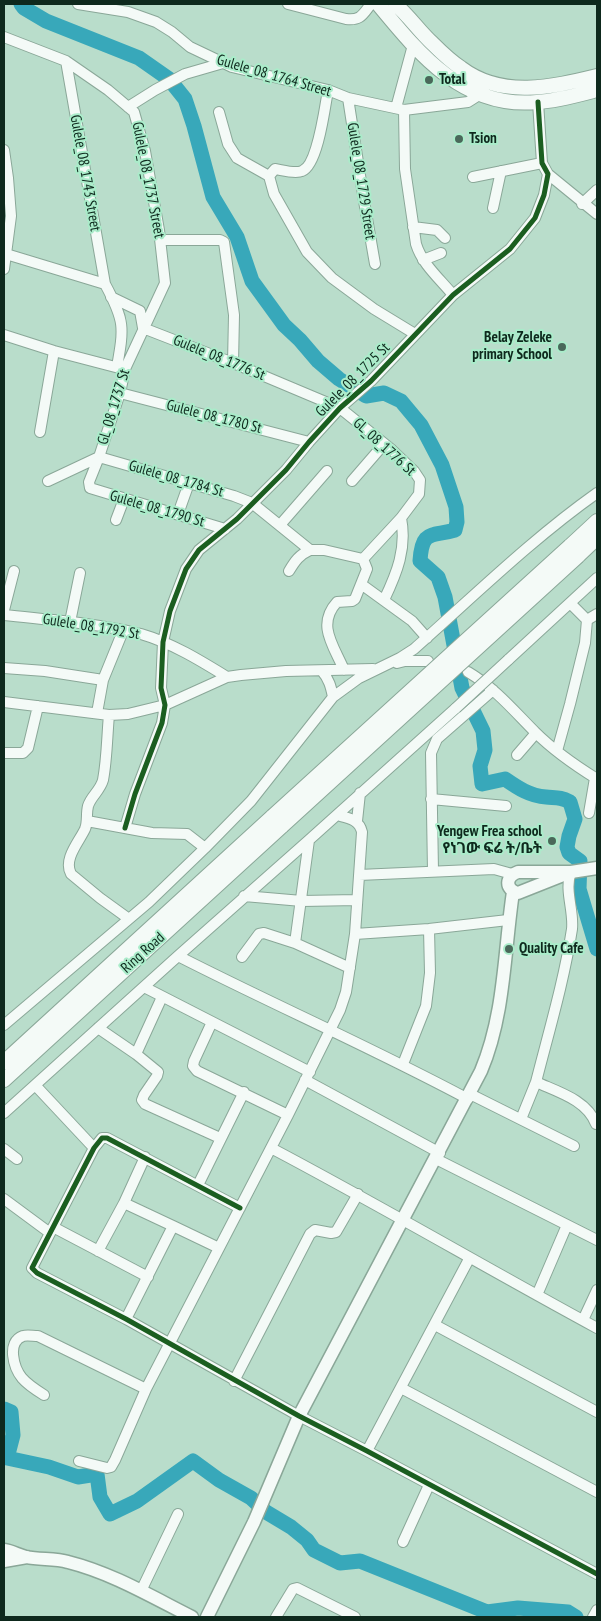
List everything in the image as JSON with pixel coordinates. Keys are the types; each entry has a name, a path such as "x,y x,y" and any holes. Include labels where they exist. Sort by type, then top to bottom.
{"highway":[{"path":"378,4 413,45 452,81 480,95 499,101 516,103 538,102 597,90"},
{"path":"395,4 452,61 462,69 489,83 534,89 597,76"},
{"path":"277,821 574,551 597,522"},
{"path":"574,551 597,538"},
{"name":"Ring Road","path":"4,1062 277,821"},
{"name":"Ring Road","path":"4,1080 277,821"}],"main road":[{"path":"578,871 519,891 508,886 508,880 517,874 578,871 597,868"},
{"path":"207,1617 254,1522 299,1416 438,1156 490,1051 502,994 508,920 519,891 528,883 527,877 517,874"},
{"path":"4,1550 27,1557 68,1562 106,1575 141,1591 186,1616"},
{"path":"4,1561 27,1557"}],"street":[{"name":"Gulele_08_1764 Street","path":"78,4 128,12 156,22 190,47 223,64 260,75 328,90 348,98 400,109 468,102 480,95"},
{"path":"288,4 356,20 372,4"},
{"name":"Gulele_08_1737 Street","path":"4,37 66,61 108,90 136,116 145,151 166,276 164,288 143,328"},
{"path":"413,45 400,109 405,169 413,227 419,254 453,295"},
{"name":"Gulele_08_1743 Street","path":"66,61 105,284 120,316 122,330 121,368"},
{"path":"128,107 154,90 186,74 223,64"},
{"path":"480,95 489,83"},
{"path":"269,176 275,169 299,172 305,169 314,155 328,90"},
{"name":"Gulele_08_1729 Street","path":"348,98 375,264"},
{"path":"538,102 542,163 548,174 582,204 597,214"},
{"path":"219,112 228,144 237,158 269,176 274,194 307,252 332,278 374,309 416,334"},
{"path":"4,150 11,216 4,268"},
{"path":"473,177 542,163"},
{"path":"493,208 501,171"},
{"name":"Gulele_08_1725 St","path":"165,704 161,688 163,642 170,610 186,569 199,550 225,529 286,470 340,408 371,381 453,295 510,249 535,218 544,194 548,174"},
{"path":"582,204 597,190"},
{"path":"413,227 437,230 445,238"},
{"path":"160,240 220,240 224,242 234,314 233,363"},
{"path":"423,260 441,253"},
{"path":"6,254 105,284"},
{"path":"111,297 140,311 143,328"},
{"name":"Gulele_08_1776 St","path":"143,328 340,408"},
{"name":"GL_08_1737 St","path":"90,488 89,482 120,393 121,368 143,328"},
{"path":"4,335 54,351 121,368"},
{"path":"40,432 54,351"},
{"name":"Gulele_08_1780 St","path":"120,393 309,442"},
{"name":"GL_08_1776 St","path":"340,408 384,444 414,471 420,480 419,494 401,518 363,559"},
{"path":"352,481 384,444"},
{"path":"48,480 99,457"},
{"name":"Gulele_08_1784 St","path":"99,457 234,496 252,503 310,550"},
{"path":"280,525 327,470"},
{"path":"178,514 189,483"},
{"name":"Gulele_08_1790 St","path":"90,488 225,529"},
{"path":"4,1025 129,919 205,848 251,802 333,697 359,678 414,649 503,569 597,492"},
{"path":"116,520 124,499"},
{"path":"384,600 403,551 401,518"},
{"path":"289,571 295,560 302,553 310,550 324,550 363,559 367,569 355,600 337,602 331,608 326,618 327,630 344,670"},
{"path":"4,610 14,571"},
{"path":"70,622 80,573"},
{"path":"4,1113 244,896 310,840 597,578"},
{"path":"361,584 412,621 427,638"},
{"path":"557,751 585,643 586,620 570,603"},
{"path":"586,620 597,614"},
{"name":"Gulele_08_1792 St","path":"4,615 70,622 142,634 183,651 228,677"},
{"path":"97,713 103,680 122,630"},
{"path":"4,702 109,715 128,714 165,704 228,677 286,671 324,673 376,669 405,661 423,661 413,654 414,649"},
{"path":"4,668 45,670 103,680"},
{"path":"468,672 493,690 557,751 596,779 589,813"},
{"path":"324,673 331,686 333,697"},
{"path":"433,871 431,753 434,743 493,690"},
{"path":"125,828 135,794 162,722 165,704"},
{"path":"4,753 23,753 28,748 38,706"},
{"path":"109,715 103,781 99,791 89,804 86,813 86,826 76,843 68,869 71,874 100,898 129,919"},
{"path":"517,755 536,733"},
{"path":"356,821 360,793"},
{"path":"431,799 506,806"},
{"path":"79,1461 101,1468 111,1467 169,1343 331,1030 346,992 350,968 355,934 362,832 361,826 356,821 337,815"},
{"path":"87,821 152,833 187,834 205,848"},
{"path":"296,943 310,840"},
{"path":"359,875 494,869 517,874"},
{"path":"521,1118 536,1082 567,963 572,924 568,880 578,871"},
{"path":"244,896 302,901 356,900"},
{"path":"355,934 429,929 508,920"},
{"path":"403,1064 421,1019 427,998 430,972 429,929"},
{"path":"242,957 259,934 264,933 296,943 350,968"},
{"path":"178,956 254,995 469,1096 521,1118 574,1146"},
{"path":"144,987 212,1022 307,1076 438,1156 597,1240"},
{"path":"136,1054 162,997"},
{"path":"212,1022 194,1061 193,1066 197,1071 244,1092 288,1115"},
{"path":"98,1028 136,1054 158,1072 144,1095 142,1100 145,1104 220,1138"},
{"path":"536,1082 594,1109 593,1114 596,1124"},
{"path":"35,1085 94,1148"},
{"path":"198,1184 244,1092"},
{"path":"240,1208 145,1157 107,1138 102,1138 94,1148 51,1230 34,1263 33,1270 126,1319 234,1381 597,1574"},
{"path":"271,1148 358,1194 469,1258 597,1328"},
{"path":"4,1149 17,1159"},
{"path":"98,1251 124,1203 145,1157"},
{"path":"234,1381 310,1234 315,1230 336,1232 358,1194"},
{"path":"4,1199 51,1230 98,1251 148,1277"},
{"path":"124,1203 219,1248"},
{"path":"537,1295 567,1225"},
{"path":"126,1319 173,1226"},
{"path":"367,1451 402,1388 469,1258"},
{"path":"583,1320 597,1290"},
{"path":"435,1325 597,1412"},
{"path":"44,1395 22,1378 15,1366 14,1346 17,1339 25,1335 38,1336 146,1389"},
{"path":"402,1388 597,1492"},
{"path":"403,1542 429,1485"},
{"path":"141,1591 178,1514"},
{"path":"276,1617 289,1593 297,1588 355,1617"},
{"path":"594,1617 597,1610"}],"waterway":[{"path":"21,4 24,8 46,21 139,58 169,79 185,99 213,197 237,237 252,281 284,325 318,361 339,379 366,396 384,393 401,401 421,425 442,465 456,507 457,522 455,530 434,534 426,539 421,551 420,561 438,577 445,597 462,688 483,731 485,750 480,766 482,784 505,779 529,793 561,798 570,802 575,819 567,847 569,853 580,861 579,889 597,949"},
{"path":"4,1409 11,1412 13,1435 7,1458 49,1467 78,1477 97,1474 100,1497 110,1514 137,1501 193,1461 219,1480 251,1498 266,1512 291,1527 307,1540 314,1550 340,1563 360,1561 487,1612 518,1608 568,1612 576,1617"}],"cycle path":[{"path":"125,828 135,794 162,723 165,705 161,688 163,642 170,611 186,569 199,550 237,519 286,470 340,408 371,381 453,295 510,249 535,218 544,195 548,174 542,163 538,102"},
{"path":"240,1208 107,1138 102,1138 94,1148 32,1268 37,1273 126,1319 299,1416 597,1574"}],"place":[{"name":"Total","path":"429,80"},
{"name":"Tsion","path":"459,139"},
{"name":"Belay Zeleke primary School","path":"562,347"},
{"name":"Yengew Frea school የነገው ፍሬ ት/ቤት","path":"552,841"},
{"name":"Quality Cafe","path":"509,949"}]}
